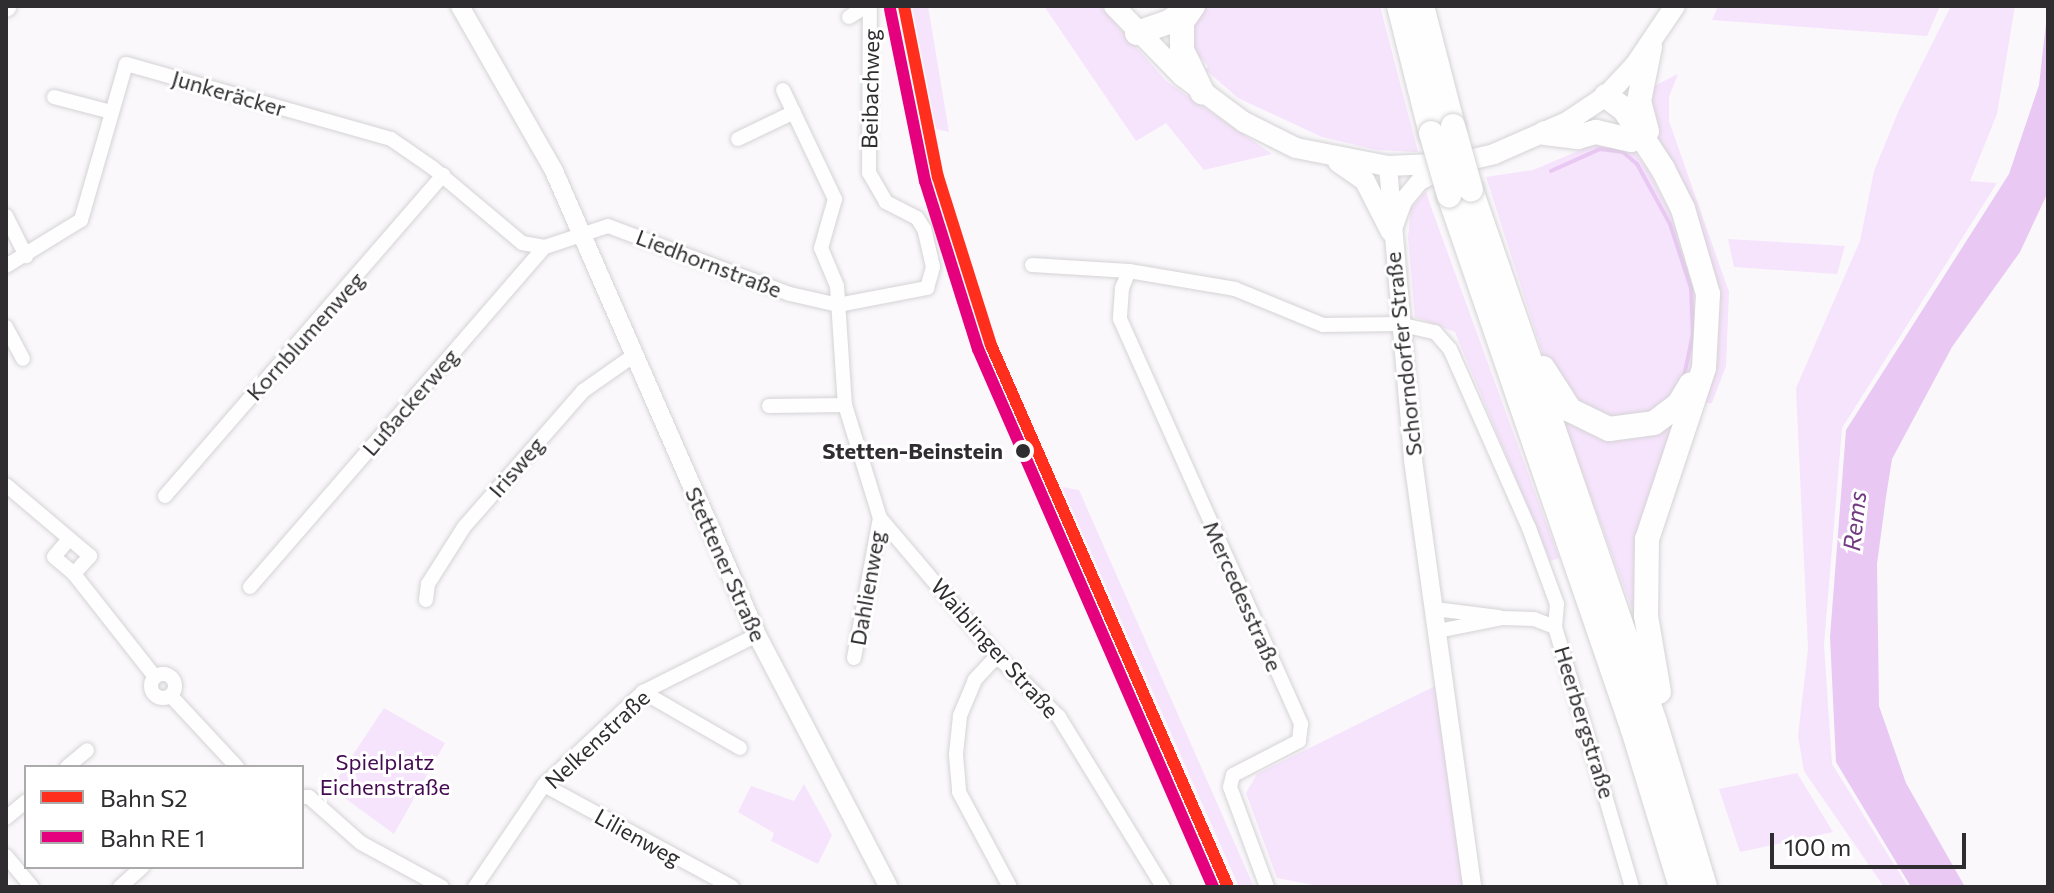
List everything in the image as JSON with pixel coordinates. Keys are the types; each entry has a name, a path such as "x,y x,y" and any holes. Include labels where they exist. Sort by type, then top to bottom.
{"highway":[{"path":"1137,33 1161,6"},
{"path":"1137,33 1169,22 1192,6"},
{"path":"1192,6 1182,22 1182,50 1202,92"},
{"path":"1386,6 1392,28 1410,53"},
{"path":"1399,6 1410,53 1442,129"},
{"path":"1422,6 1442,129 1460,193 1681,887"},
{"path":"1650,47 1639,103 1642,144 1686,219 1703,269 1710,310 1700,383 1659,492 1647,539 1646,616 1660,696 1655,722"},
{"path":"1519,337 1539,358 1570,410 1598,426 1645,427 1671,412 1685,397 1701,343 1699,282 1670,199 1624,109 1606,96"},
{"path":"1545,133 1578,137 1596,132 1642,144"},
{"path":"1460,193 1519,337 1655,722 1705,887"}],"main road":[{"path":"1114,6 1137,33 1202,92 1270,135 1335,160 1365,181 1391,232"},
{"path":"1335,160 1388,166 1456,163 1545,133 1606,96 1650,47 1675,6"}],"street":[{"name":"Stettener Straße","path":"460,6 554,171 757,635 889,887"},
{"name":"Beibachweg","path":"849,17 868,6 869,173 886,202 917,218 924,229 933,267 927,288"},
{"name":"Junkeräcker","path":"6,266 81,220 126,64 373,133 408,149 522,243 545,247"},
{"path":"783,90 835,199 821,248 837,286 838,305"},
{"path":"54,97 111,112"},
{"path":"738,139 794,112"},
{"path":"1391,232 1403,201 1420,181 1456,163"},
{"name":"Schorndorfer Straße","path":"1388,166 1399,324 1472,887"},
{"name":"Kornblumenweg","path":"165,496 443,175"},
{"path":"6,216 26,256"},
{"name":"Liedhornstraße","path":"581,232 608,226 790,294 838,305 927,288"},
{"name":"Lußackerweg","path":"250,587 545,247 581,232"},
{"path":"1032,265 1129,271 1235,289 1323,325 1399,324 1435,332 1450,349 1529,528 1557,604 1555,627"},
{"name":"Mercedesstraße","path":"1129,271 1122,288 1120,319 1301,724 1299,741 1233,775 1230,787 1267,887"},
{"name":"Waiblinger Straße","path":"838,305 845,405 880,518 997,656 1059,717 1163,887"},
{"path":"6,327 23,359"},
{"name":"Irisweg","path":"426,600 428,584 464,527 583,391 633,356"},
{"path":"769,406 845,405"},
{"path":"6,485 90,556 74,574"},
{"name":"Dahlienweg","path":"854,658 880,518"},
{"path":"69,539 54,557 74,574 155,677 154,694 171,696 235,765"},
{"path":"1435,609 1502,618"},
{"name":"Heerbergstraße","path":"1438,631 1502,618 1534,619 1555,627 1632,887"},
{"name":"Nelkenstraße","path":"475,887 544,785 643,692 757,635"},
{"path":"997,656 975,680 960,716 956,755 959,792 1010,887"},
{"path":"643,692 740,748"},
{"path":"69,765 87,750"},
{"name":"Lilienweg","path":"544,785 732,887"},
{"path":"304,795 361,843 442,887"},
{"path":"6,818 24,803"},
{"path":"6,856 32,887"},
{"path":"120,887 140,869"}],"green space":[{"path":"912,6 928,6 949,132 936,129"},
{"path":"1044,6 1100,6 1166,81 1272,154 1204,170 1166,123 1136,141"},
{"path":"1204,6 1380,6 1418,152 1377,150 1322,137 1238,98 1206,70 1208,66 1194,51 1193,28"},
{"path":"1718,6 1940,6 1927,36 1712,20"},
{"path":"1951,6 2015,6 1997,114 1970,181 1997,183 1842,428 1824,645 1832,764 1908,887 1884,887 1804,771 1798,736 1808,649 1796,388 1860,241 1874,171 1899,110"},
{"path":"1678,74 1669,97 1669,121 1729,292 1726,366 1712,403 1704,403 1691,205 1649,122 1654,86"},
{"path":"1597,143 1634,151 1648,170 1675,222 1697,294 1694,366 1683,390 1641,421 1585,413 1544,358 1486,177 1533,170"},
{"path":"1426,191 1559,558 1550,561 1455,332 1415,317 1408,237 1411,208"},
{"path":"1728,239 1845,246 1837,274 1734,267"},
{"path":"1682,411 1635,617 1561,415 1580,425"},
{"path":"1062,487 1079,490 1254,887 1239,887"},
{"path":"1437,685 1464,887 1324,887 1277,878 1246,793 1257,774"},
{"name":"Spielplatz Eichenstraße","path":"384,708 445,743 394,834 331,788"},
{"path":"1797,773 1833,832 1740,852 1719,789"},
{"path":"804,784 832,835 818,864 771,841 774,833 738,812 751,786 794,801"}],"water":[{"name":"Rems","path":"2048,6 2048,192 2020,252 1952,347 1892,459 1886,497 1877,564 1879,706 1906,783 1965,887 1911,887 1836,762 1830,637 1846,430 2009,174 2039,85"}],"waterway":[{"path":"1551,171 1600,149 1623,152 1637,164 1670,224 1691,288 1693,334 1684,376"}],"rail line":[{"name":"S2","path":"904,6 938,177 991,345 1228,887"}],"transit line":[{"path":"890,9 925,181 978,349 1213,887"}],"place":[{"name":"Stetten-Beinstein","path":"1023,451"}]}
